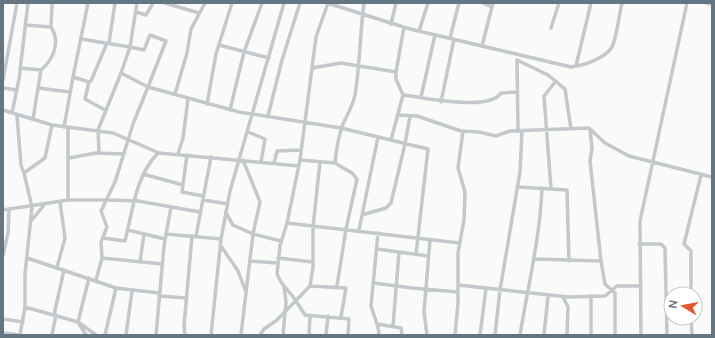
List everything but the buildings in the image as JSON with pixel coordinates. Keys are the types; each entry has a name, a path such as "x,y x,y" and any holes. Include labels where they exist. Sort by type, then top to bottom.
{"street":[{"path":"3,80 17,3"},
{"path":"12,113 17,90 28,3"},
{"path":"34,119 41,70 52,59 55,50 55,41 51,27 52,3"},
{"path":"68,200 69,158 66,128 70,92 88,3"},
{"path":"105,110 84,99 88,82 91,81 108,43 115,3"},
{"path":"100,152 98,130 121,73 130,46 137,3"},
{"path":"136,12 146,15 153,3"},
{"path":"166,3 199,13"},
{"path":"175,94 187,53 191,29 205,3"},
{"path":"207,104 219,45 232,3"},
{"path":"230,110 244,52 262,3"},
{"path":"211,335 221,239 226,212 284,3"},
{"path":"268,116 282,60 300,3"},
{"path":"348,335 349,320 341,317 305,315 277,274 277,263 281,241 287,223 300,160 300,150 316,37 327,3 391,24 566,67 582,65 604,54 611,47 622,3"},
{"path":"335,163 341,128 352,107 364,3"},
{"path":"391,24 396,3"},
{"path":"420,31 428,3"},
{"path":"441,102 459,3"},
{"path":"482,46 493,5 483,3"},
{"path":"551,28 559,3"},
{"path":"576,66 591,3"},
{"path":"641,335 640,221 686,3"},
{"path":"706,3 712,4"},
{"path":"25,25 51,27"},
{"path":"391,140 403,95 396,79 396,72 404,27"},
{"path":"81,39 130,46 144,50 150,35 166,40 108,200 101,211 108,224 100,246 102,258 96,280"},
{"path":"421,97 435,35"},
{"path":"219,45 268,58"},
{"path":"496,335 500,290 518,187 522,153 516,92 518,55"},
{"path":"517,60 548,75 566,89 571,129"},
{"path":"312,68 342,63 396,72"},
{"path":"20,68 41,70"},
{"path":"121,73 148,87 230,110 341,128 429,151 416,254"},
{"path":"73,77 88,82"},
{"path":"551,189 544,96 556,80"},
{"path":"3,88 17,90"},
{"path":"38,88 70,92"},
{"path":"403,95 421,97 441,102 486,101 497,97 501,93 516,92"},
{"path":"178,154 183,138 188,99"},
{"path":"3,110 18,116 66,128 98,130 113,133 158,153 298,166"},
{"path":"397,115 422,118 463,131 480,132 496,136 507,132 585,127 590,129 605,143 626,155 712,177"},
{"path":"3,333 20,335 23,322 32,207 21,165 18,116"},
{"path":"362,215 386,208 391,203 410,116"},
{"path":"24,173 45,158 52,125"},
{"path":"590,129 592,148 590,160 601,261 605,284 612,290 615,297 615,335"},
{"path":"455,335 458,292 457,258 464,220 465,192 458,168 463,131"},
{"path":"248,132 265,139 261,162"},
{"path":"359,230 378,137"},
{"path":"274,163 277,151 300,150"},
{"path":"69,158 100,152 124,154"},
{"path":"103,238 125,242 133,201 143,174 149,163 158,153"},
{"path":"187,155 183,193 228,204"},
{"path":"185,335 184,326 186,298 194,236 211,157"},
{"path":"241,160 259,199 253,234 247,295 241,335"},
{"path":"300,160 335,163 352,173 357,179 346,229 337,286"},
{"path":"260,335 264,329 274,322 310,286 313,262 313,227 320,162"},
{"path":"143,174 183,185"},
{"path":"691,286 691,251 684,244 701,175"},
{"path":"518,187 565,190 567,193 569,261"},
{"path":"520,335 534,259 541,210 542,188"},
{"path":"3,210 32,207 45,203 68,200 108,200 133,201 200,212"},
{"path":"57,267 65,238 60,202"},
{"path":"31,221 45,203"},
{"path":"156,335 162,264 171,207"},
{"path":"3,256 8,233 9,209"},
{"path":"226,212 232,224 253,234 281,241"},
{"path":"287,223 313,227 359,230 459,243"},
{"path":"128,230 165,239"},
{"path":"378,233 371,309 377,324 379,335"},
{"path":"140,262 144,234"},
{"path":"166,234 221,239"},
{"path":"427,335 424,317 430,240"},
{"path":"640,244 662,244 665,248 667,335"},
{"path":"221,246 238,271 247,295"},
{"path":"377,249 428,256"},
{"path":"393,326 399,252"},
{"path":"27,258 116,288 186,298"},
{"path":"102,258 162,264"},
{"path":"278,258 313,262"},
{"path":"534,259 601,261"},
{"path":"250,261 277,263"},
{"path":"52,335 64,270"},
{"path":"86,335 78,322 89,278"},
{"path":"374,283 458,292"},
{"path":"458,285 563,297 605,296 617,286 640,286"},
{"path":"283,335 285,311 284,286"},
{"path":"310,286 337,286 346,288 341,317"},
{"path":"105,335 116,288"},
{"path":"480,335 486,288"},
{"path":"126,335 132,291"},
{"path":"544,335 548,296"},
{"path":"591,296 591,335"},
{"path":"563,297 568,307 568,335"},
{"path":"25,307 78,322 96,335"},
{"path":"309,335 310,316"},
{"path":"326,335 328,316"},
{"path":"3,319 23,322"},
{"path":"377,324 401,328 402,335"}]}
